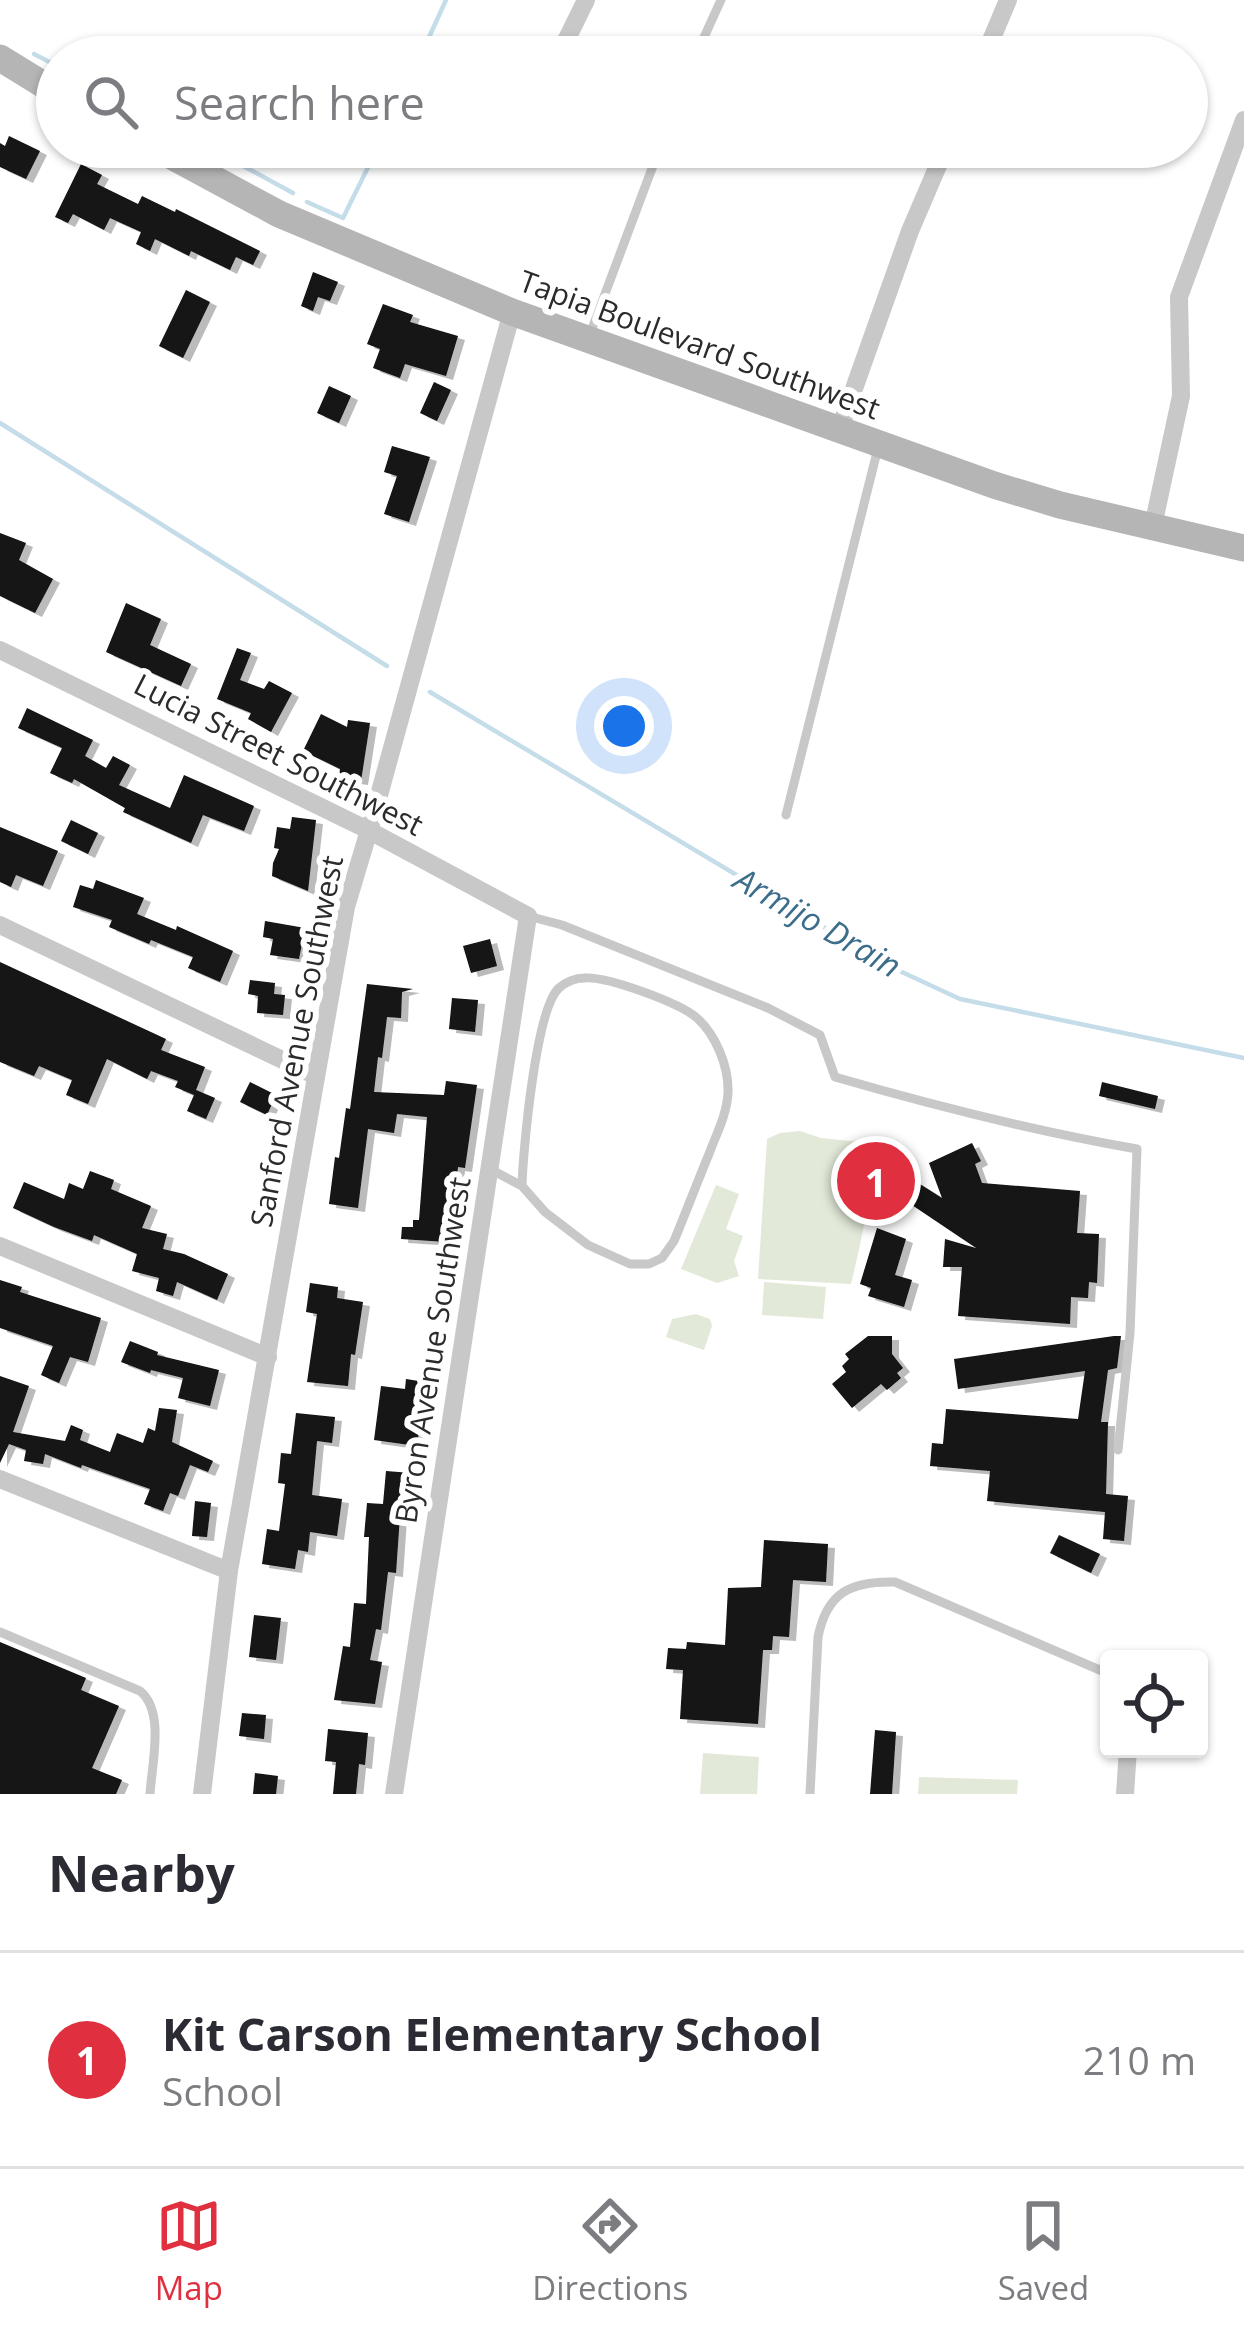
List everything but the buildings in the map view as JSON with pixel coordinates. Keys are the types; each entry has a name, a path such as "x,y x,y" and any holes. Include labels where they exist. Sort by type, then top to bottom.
{"street":[{"path":"568,36 586,0"},
{"path":"993,36 1008,0"},
{"path":"0,58 36,80"},
{"path":"1153,526 1181,396 1179,297 1244,120"},
{"name":"Tapia Boulevard Southwest","path":"193,168 279,214 512,312 994,485 1244,548"},
{"path":"840,428 937,168"},
{"name":"Sanford Avenue Southwest","path":"202,1794 229,1571 346,907 512,312"},
{"name":"Lucia Street Southwest","path":"0,650 368,830 528,916"},
{"name":"Byron Avenue Southwest","path":"394,1794 528,916"},
{"path":"0,925 316,1076"},
{"path":"0,1246 268,1358"},
{"path":"0,1479 229,1571"},
{"path":"1125,1794 1127,1758"}],"lane":[{"path":"705,36 721,0"},
{"path":"588,339 652,168"},
{"path":"786,815 880,443"},
{"path":"528,916 562,925 803,1026 820,1035 835,1077 940,1108 1137,1149 1130,1333 1118,1450"},
{"path":"490,1168 522,1186 545,1212 588,1245 630,1264 662,1258 674,1240 723,1118 728,1092 714,1037 679,1006 604,980 583,977 555,991 544,1013 522,1186"},
{"path":"810,1794 823,1614 838,1595 866,1581 895,1582 1100,1670"},
{"path":"0,1632 140,1691 151,1700 155,1717 150,1794"}],"green space":[{"path":"800,1131 870,1143 868,1196 851,1284 758,1279 767,1139"},
{"path":"716,1185 739,1194 726,1229 743,1236 734,1261 739,1276 717,1283 681,1269"},
{"path":"764,1282 826,1287 823,1319 762,1315"},
{"path":"696,1314 710,1319 712,1326 704,1350 666,1337 672,1319"},
{"path":"703,1753 759,1757 757,1794 700,1794"},
{"path":"919,1777 1018,1780 1017,1794 918,1794"}],"waterway":[{"path":"430,36 446,0"},
{"path":"247,168 293,193"},
{"path":"307,202 343,218 368,168"},
{"name":"Armijo Drain","path":"0,423 387,666"},
{"name":"Armijo Drain","path":"430,692 889,966 960,999 1244,1058"}],"place":[{"name":"Kit Carson Elementary School","path":"876,1181"}]}
